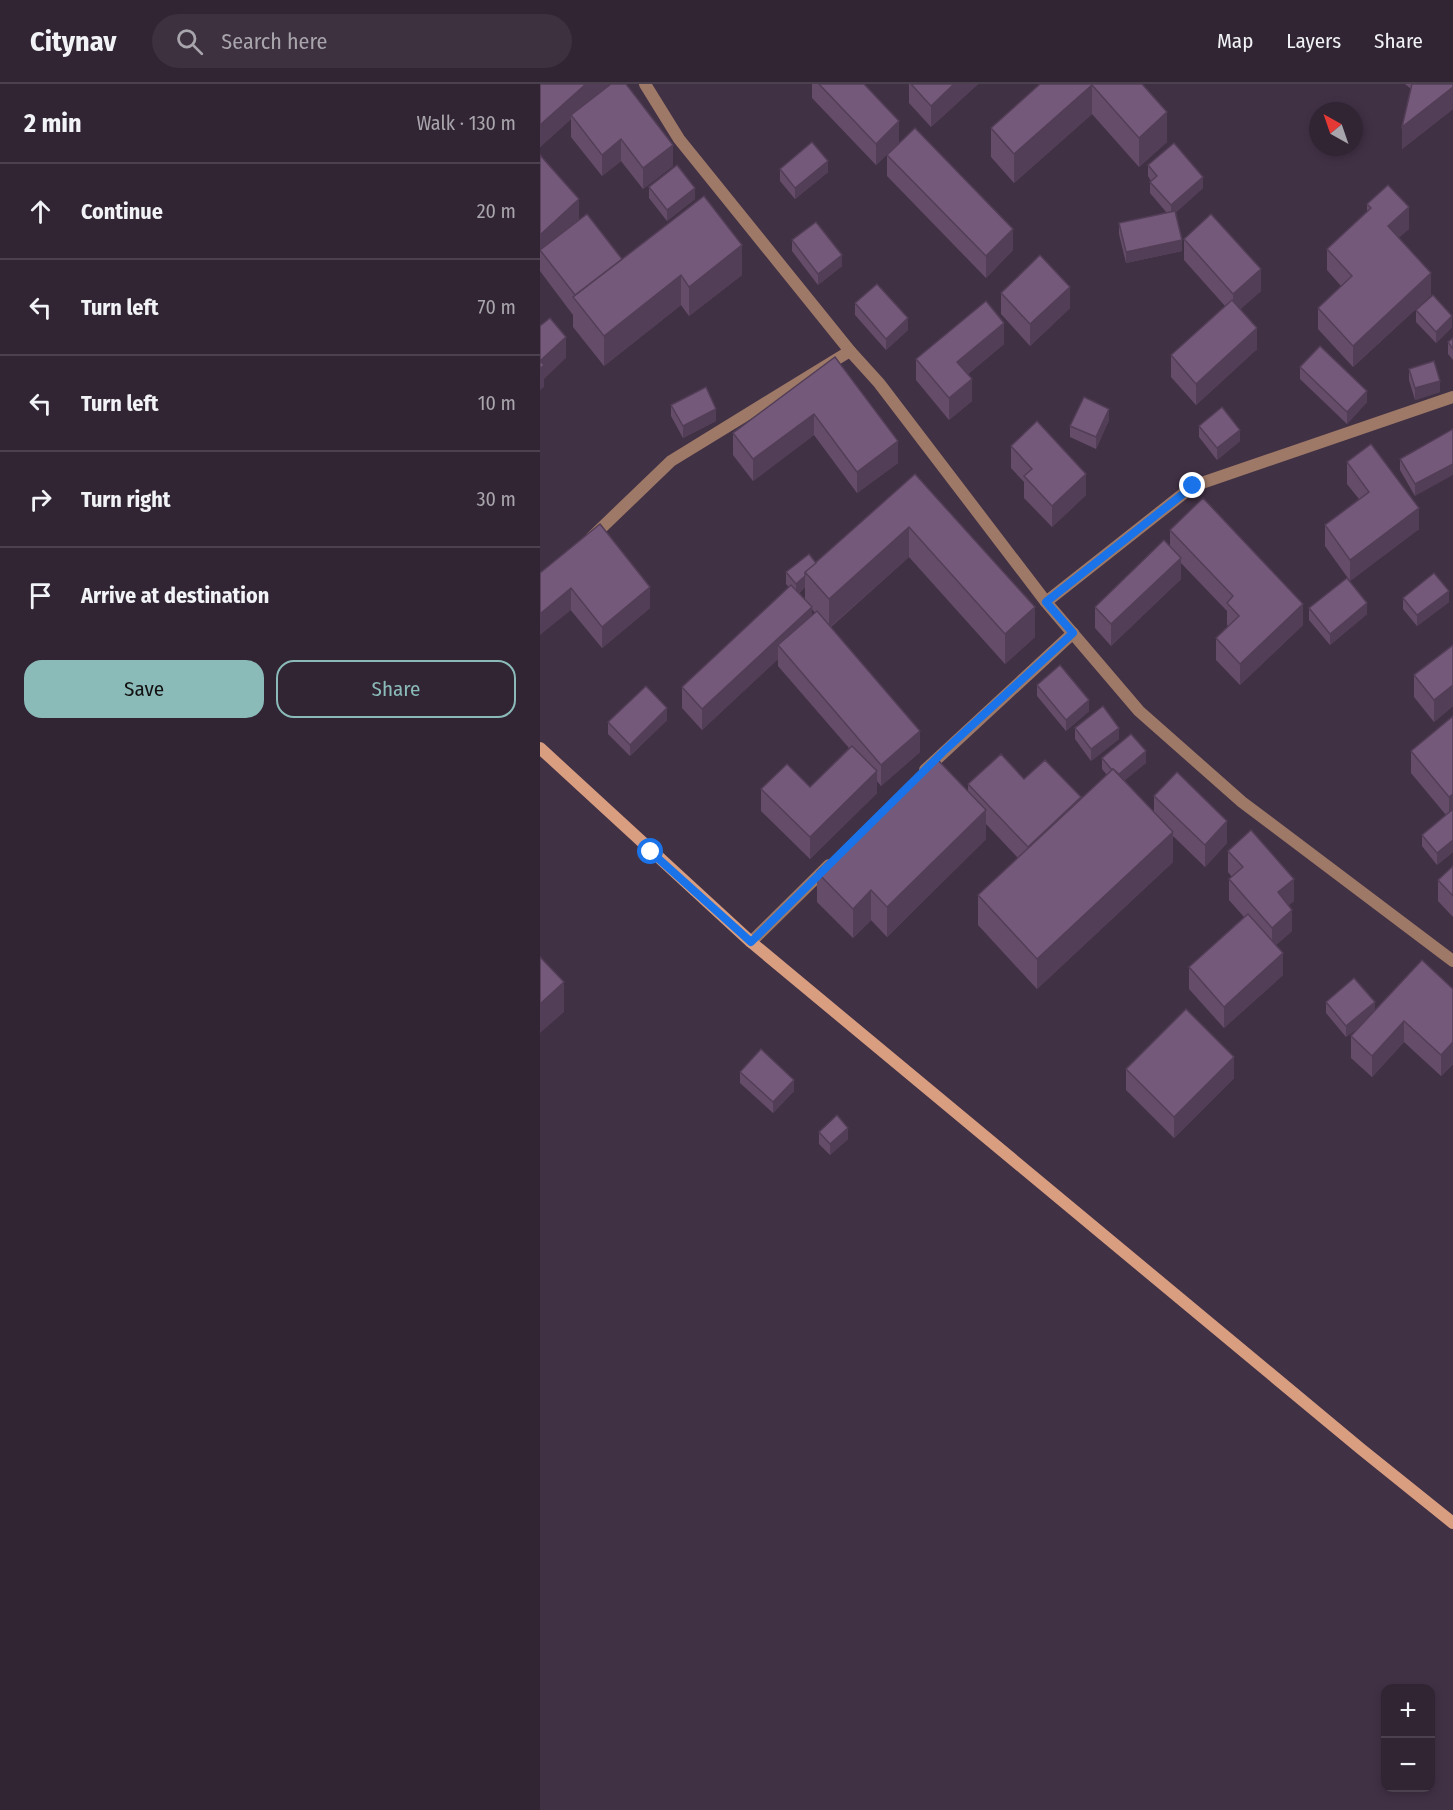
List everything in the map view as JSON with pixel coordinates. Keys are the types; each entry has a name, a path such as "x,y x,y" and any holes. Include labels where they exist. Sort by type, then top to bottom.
{"street":[{"path":"645,84 679,139 850,351 879,383 1046,602 1139,711 1242,802 1453,961"},
{"path":"581,547 671,461 850,351"},
{"path":"1046,602 1193,486 1453,397"},
{"path":"920,775 1073,633"},
{"path":"540,748 751,942 1352,1442 1453,1523"},
{"path":"751,942 836,858"}],"building":[{"path":"540,84 586,84 540,125"},
{"path":"611,84 626,84 673,145 643,168 621,139 602,155 571,115"},
{"path":"819,84 864,84 899,121 876,144"},
{"path":"911,84 954,84 931,106"},
{"path":"1040,84 1142,84 1167,112 1139,138 1092,85 1014,154 991,128"},
{"path":"1412,84 1453,84 1453,87 1402,127"},
{"path":"915,128 1013,229 986,256 887,155"},
{"path":"812,142 828,161 795,188 780,169"},
{"path":"1174,143 1203,177 1171,205 1150,182 1157,176 1148,165"},
{"path":"540,155 579,199 540,235"},
{"path":"677,165 695,188 667,210 649,187"},
{"path":"1388,185 1409,207 1388,226 1431,273 1353,346 1318,308 1352,276 1327,249 1371,208 1367,204"},
{"path":"704,196 742,245 689,287 681,275 604,336 573,297"},
{"path":"1175,211 1182,240 1126,252 1119,223"},
{"path":"587,214 622,259 575,295 540,250"},
{"path":"1211,214 1261,269 1233,294 1184,239"},
{"path":"816,222 842,255 818,274 792,240"},
{"path":"1040,255 1070,287 1030,324 1001,293"},
{"path":"877,284 908,318 886,339 855,303"},
{"path":"1433,295 1452,316 1436,332 1416,310"},
{"path":"1232,300 1257,328 1196,384 1171,355"},
{"path":"986,301 1004,323 957,362 972,379 949,398 916,359"},
{"path":"550,318 566,337 540,361 540,326"},
{"path":"1453,338 1453,349 1448,342"},
{"path":"1320,346 1367,391 1347,412 1300,367"},
{"path":"835,357 898,441 857,472 814,414 753,459 733,433"},
{"path":"1434,361 1440,381 1415,388 1409,369"},
{"path":"706,387 716,409 683,426 671,405"},
{"path":"1084,397 1109,409 1096,437 1070,426"},
{"path":"1222,407 1240,430 1217,448 1199,426"},
{"path":"1037,421 1086,474 1052,506 1024,476 1032,469 1011,446"},
{"path":"1453,429 1453,464 1415,484 1400,459"},
{"path":"1371,444 1419,508 1350,560 1325,525 1369,492 1347,462"},
{"path":"915,474 1035,607 1005,634 909,527 829,599 805,572"},
{"path":"1203,498 1303,604 1240,664 1216,638 1239,616 1227,603 1233,596 1170,530"},
{"path":"600,524 650,587 602,627 571,588 540,614 540,573"},
{"path":"1164,540 1181,558 1111,624 1095,607"},
{"path":"809,554 816,563 796,584 786,572"},
{"path":"1434,573 1449,591 1417,615 1403,598"},
{"path":"1347,578 1367,603 1330,634 1309,608"},
{"path":"791,585 812,607 702,709 682,687"},
{"path":"817,611 920,731 881,765 778,645"},
{"path":"1453,645 1453,685 1434,700 1414,675"},
{"path":"1060,665 1089,700 1066,720 1037,685"},
{"path":"646,686 667,708 630,745 608,722"},
{"path":"1103,706 1119,728 1091,749 1075,728"},
{"path":"1453,716 1453,794 1449,797 1411,751"},
{"path":"1131,734 1146,751 1119,774 1112,770 1102,758"},
{"path":"852,746 877,771 810,837 761,789 787,764 810,787"},
{"path":"1001,754 1024,779 1045,760 1081,797 1028,847 968,784"},
{"path":"935,757 986,810 887,907 871,890 853,909 817,872"},
{"path":"1113,769 1173,832 1037,959 978,895"},
{"path":"1177,772 1227,821 1205,845 1154,796"},
{"path":"1453,809 1453,840 1437,853 1422,835"},
{"path":"1251,830 1294,879 1278,892 1292,910 1272,928 1229,879 1243,867 1228,851"},
{"path":"1453,866 1453,896 1438,880"},
{"path":"1248,914 1283,953 1224,1007 1189,967"},
{"path":"540,957 564,982 540,1004"},
{"path":"1422,960 1453,989 1453,1042 1441,1055 1404,1021 1372,1056 1351,1036"},
{"path":"1354,978 1375,1002 1346,1026 1326,1002"},
{"path":"1186,1009 1234,1057 1174,1117 1126,1069"},
{"path":"761,1049 794,1080 773,1102 740,1072"},
{"path":"837,1115 848,1128 830,1144 819,1132"}],"route":[{"path":"651,852 751,942 945,750 1073,633 1046,602 1193,486"}]}
